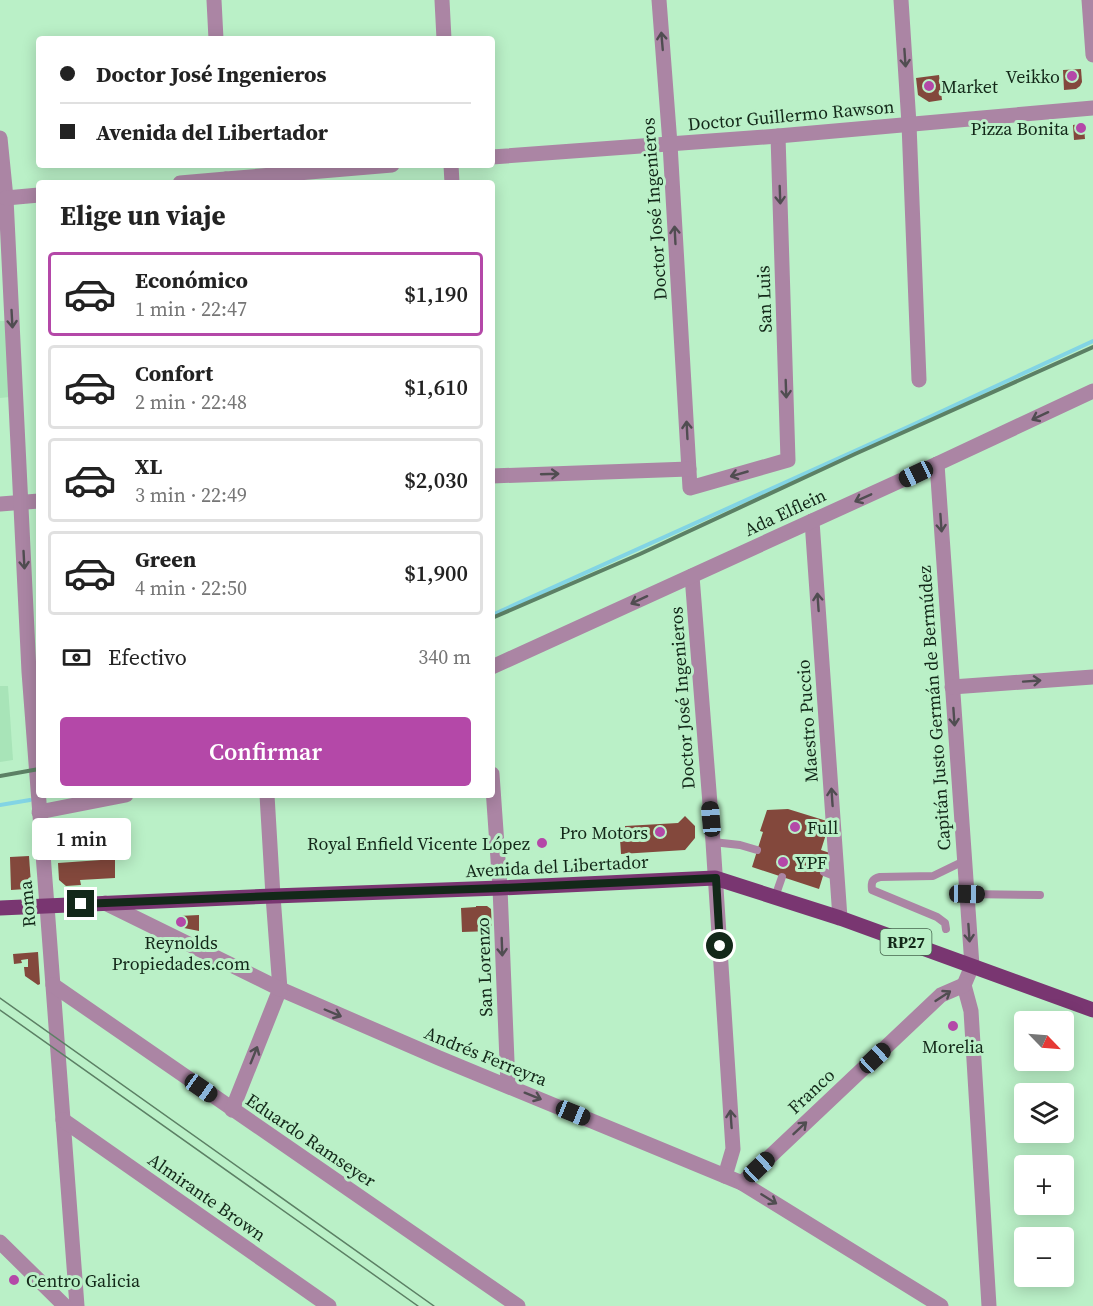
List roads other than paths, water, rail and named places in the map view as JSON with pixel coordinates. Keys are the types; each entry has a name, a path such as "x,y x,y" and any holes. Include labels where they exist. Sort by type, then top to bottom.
{"main road":[{"name":"Avenida del Libertador","path":"0,908 716,878 840,918 1093,1010"}],"street":[{"path":"214,0 216,36"},
{"path":"442,0 444,36"},
{"name":"Doctor José Ingenieros","path":"659,0 670,144 690,488"},
{"path":"901,0 909,124 919,380"},
{"path":"1089,0 1093,55"},
{"name":"Doctor Guillermo Rawson","path":"495,157 778,136 1093,108"},
{"name":"San Luis","path":"690,488 788,460 778,136"},
{"name":"Roma","path":"0,138 36,727"},
{"path":"200,180 226,176 347,168"},
{"path":"3,198 36,195"},
{"name":"Ada Elflein","path":"495,666 1093,391"},
{"name":"Capitán Justo Germán de Bermúdez","path":"937,464 972,966 964,985"},
{"path":"495,476 689,469"},
{"path":"0,504 36,501"},
{"name":"Maestro Puccio","path":"812,521 831,875 840,918"},
{"name":"Doctor José Ingenieros","path":"693,576 716,878 733,1149 725,1176"},
{"path":"952,687 1093,677"},
{"name":"Roma","path":"39,798 53,985 54,1055 63,1120 77,1306"},
{"path":"39,812 111,798"},
{"path":"232,1110 280,989 267,798"},
{"name":"San Lorenzo","path":"494,798 500,888 508,1086"},
{"name":"Andrés Ferreyra","path":"105,903 280,989 428,1054 742,1183 941,1306"},
{"name":"Eduardo Ramseyer","path":"53,985 518,1306"},
{"path":"964,985 971,1011 989,1306"},
{"name":"Franco","path":"742,1183 941,995 964,985"},
{"name":"Almirante Brown","path":"63,1120 329,1306"},
{"path":"0,1242 65,1306"}],"lane":[{"path":"713,842 740,845 757,850"},
{"path":"946,929 945,923 937,917 872,890 872,882 880,877 933,876 964,861"},
{"path":"775,897 782,877"},
{"path":"967,894 1040,896"}],"waterway":[{"path":"495,614 1093,341"},
{"path":"0,805 30,800"}],"tram line":[{"path":"0,998 434,1306"},
{"path":"0,1010 418,1306"}],"railway":[{"path":"495,617 640,554 1093,347"},
{"path":"0,776 36,770"}],"place":[{"name":"Veikko","path":"1072,76"},
{"name":"Market","path":"929,86"},
{"name":"Pizza Bonita","path":"1081,128"},
{"name":"Full","path":"795,827"},
{"name":"Pro Motors","path":"660,832"},
{"name":"Royal Enfield Vicente López","path":"542,843"},
{"name":"YPF","path":"783,862"},
{"name":"Reynolds Propiedades.com","path":"181,922"},
{"name":"Morelia","path":"953,1026"},
{"name":"Centro Galicia","path":"14,1280"}]}
